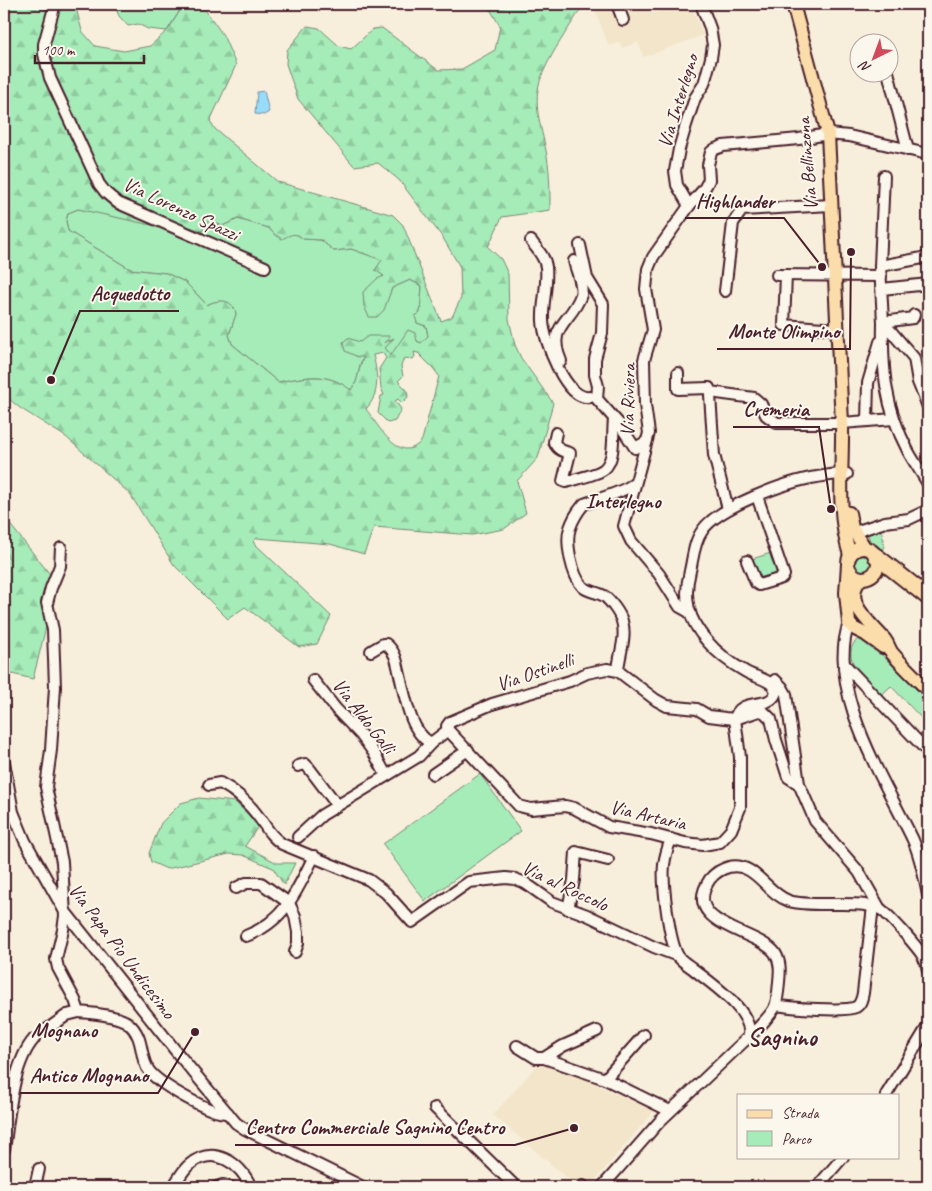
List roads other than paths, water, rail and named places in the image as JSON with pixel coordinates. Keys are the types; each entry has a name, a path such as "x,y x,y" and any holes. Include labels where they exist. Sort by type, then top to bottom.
{"highway":[{"path":"871,552 928,597"}],"main road":[{"name":"Via Bellinzona","path":"793,4 828,134 842,445 850,521 855,532 871,552"},
{"name":"Via Bellinzona","path":"844,474 842,520 849,560 846,592 858,625"},
{"path":"857,550 871,552 878,566 876,571 869,577 862,578 853,574 849,560 857,550"},
{"path":"862,578 856,586 855,600 858,625 891,652 928,690"}],"street":[{"name":"Via Lorenzo Spazzi","path":"55,4 44,44 44,54 50,78 99,184 106,193 118,203 265,267"},
{"path":"617,4 623,20"},
{"name":"Via Interlegno","path":"689,206 677,186 675,171 686,125 695,98 704,84 711,58 713,45 710,28 701,4"},
{"path":"891,82 908,150"},
{"path":"689,206 704,189 709,180 708,165 710,156 715,148 723,146 799,139 828,134 849,136 908,150 926,152"},
{"path":"884,176 881,271 886,396 908,451 928,484"},
{"name":"Via Riviera","path":"689,206 653,257 648,269 646,288 654,330 644,360 648,433 624,526 630,541 659,574 680,607 689,612"},
{"path":"725,291 733,223 742,210 831,206"},
{"path":"531,241 542,255 546,268 543,324 548,343 569,386 584,398 594,398"},
{"path":"580,245 587,278 603,304 602,332 595,359 595,375 598,386 594,398"},
{"path":"836,329 784,325 781,275 834,276 881,271 928,257"},
{"path":"574,261 582,294 558,331 556,338 558,354 572,383 579,390 594,398 620,425 635,448 646,442"},
{"path":"882,290 928,284"},
{"path":"883,327 913,318 914,315"},
{"path":"883,327 914,358 918,382 928,407"},
{"path":"867,421 868,383 883,327"},
{"path":"678,373 678,389 709,388 710,392 754,398 761,404 766,415 777,423 842,423 894,419"},
{"path":"710,395 714,455 728,509"},
{"path":"556,433 554,442 556,446 559,450 570,453 563,481 566,482 603,470 608,464 612,450 614,420"},
{"path":"735,719 736,715 744,707 770,701 774,698 776,692 770,682 734,664 707,642 697,628 689,612 686,600 688,578 697,540 702,530 712,519 728,509 790,484 816,477 844,474"},
{"path":"634,484 619,492 584,504 569,529 569,547 580,582 585,588 604,596 622,620 623,646 618,671 656,700 667,706 697,709 709,716 735,719 759,711 768,714 788,777 799,784"},
{"path":"747,561 756,583 760,585 782,578 784,575 757,496"},
{"path":"855,532 885,522 909,519 928,510"},
{"path":"60,548 60,566 47,603 53,630 55,687 51,750 46,787 62,862 63,930 56,959 58,968 75,1000 79,1012"},
{"path":"858,625 843,648 846,681 851,705 885,787 925,861 928,895"},
{"path":"371,651 386,644 395,654 415,727 424,739 432,743"},
{"path":"845,665 928,752"},
{"name":"Via Ostinelli","path":"298,837 311,824 337,805 419,756 448,730 450,722 492,704 570,681 587,673 607,670 618,671"},
{"path":"757,677 770,677 776,681 786,694 799,784 815,821 859,872 877,908 920,952 928,970"},
{"name":"Via Aldo Galli","path":"313,680 336,709 361,735 386,775"},
{"name":"Via Artaria","path":"448,730 511,799 525,808 564,806 574,808 609,827 694,844 714,844 720,842 726,836 740,808 740,756 735,719"},
{"path":"432,774 468,750"},
{"name":"Via Papa Pio Undicesimo","path":"4,762 13,812 25,841 64,910 173,1048 236,1123 363,1187"},
{"path":"298,766 305,764 309,768 337,805"},
{"path":"210,785 220,783 225,785 252,809 272,837 282,844 314,856 294,897 275,919 261,930 246,936"},
{"path":"671,839 664,865 664,886 671,931 678,956"},
{"path":"568,909 574,880 576,852 608,860"},
{"name":"Via al Roccolo","path":"314,856 369,880 386,892 412,922 469,882 506,878 520,880 552,902 587,915 654,947 678,956 727,997 743,1014"},
{"path":"602,1187 670,1112 768,1018 777,1005 780,974 777,956 769,947 724,925 712,916 704,904 707,885 714,875 725,868 742,867 749,870 787,900 877,908"},
{"path":"236,888 246,883 261,883 289,902 298,932 298,943 295,952"},
{"path":"777,1005 800,1008 848,1008 860,1004 877,908"},
{"path":"45,1031 67,1015 79,1012 122,1020 128,1023 141,1042 146,1064 150,1072 186,1098 214,1112 228,1113"},
{"path":"743,1014 758,1019 768,1018"},
{"path":"743,1014 750,1029 750,1036"},
{"path":"887,1094 928,1026"},
{"path":"544,1058 563,1046 597,1031"},
{"path":"605,1079 644,1035"},
{"path":"4,1150 17,1071 34,1039"},
{"path":"517,1046 536,1058 544,1058 605,1079 670,1112"},
{"path":"435,1108 516,1187"},
{"path":"173,1187 190,1164 206,1156 217,1155 228,1160 239,1169 247,1177 251,1187"},
{"path":"817,1187 842,1158"},
{"path":"35,1187 39,1169"},
{"path":"217,1187 223,1185 230,1187"}],"water":[{"path":"264,91 269,112 264,115 255,114 257,92"}],"place":[{"name":"Monte Olimpino","path":"851,252"},
{"name":"Highlander","path":"822,267"},
{"name":"Acquedotto","path":"51,380"},
{"name":"Cremeria","path":"831,509"},
{"name":"Antico Mognano","path":"195,1032"},
{"name":"Centro Commerciale Sagnino Centro","path":"574,1128"}],"district":[{"name":"Interlegno","path":"623,501"},
{"name":"Mognano","path":"64,1030"},
{"name":"Sagnino","path":"782,1037"}]}
